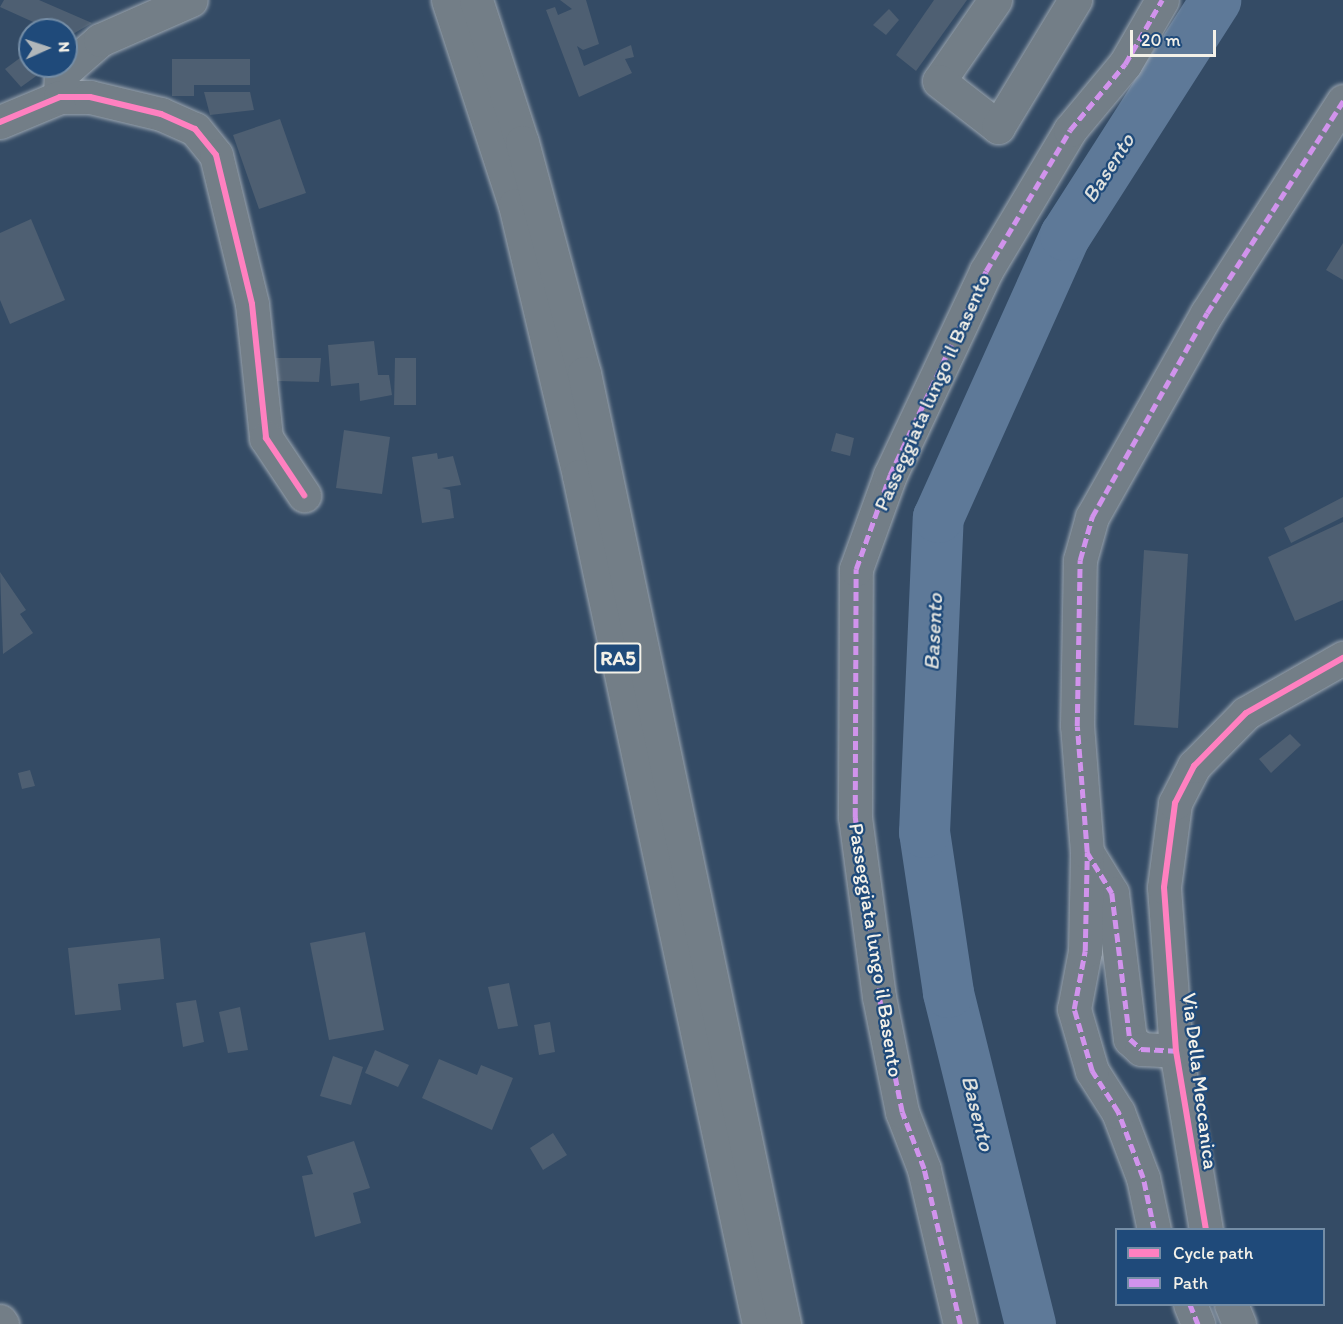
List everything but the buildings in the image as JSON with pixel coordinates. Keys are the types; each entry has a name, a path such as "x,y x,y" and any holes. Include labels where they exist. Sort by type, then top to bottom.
{"main road":[{"path":"60,97 61,74 100,40 191,0"},
{"name":"RA5","path":"448,0 515,205 579,476 759,1324"},
{"name":"RA5","path":"476,0 522,142 584,373 784,1324"},
{"path":"995,0 939,81 998,127 1075,0"},
{"name":"Passeggiata lungo il Basento","path":"960,1324 924,1169 902,1112 879,996 855,817 856,569 890,475 986,271 1071,130 1125,64 1162,0"},
{"path":"0,122 60,97 90,97 161,114 195,129 216,155 252,304 266,438 304,495"},
{"path":"1154,1228 1143,1178 1077,1024 1088,852 1077,726 1085,537 1207,313 1343,101"},
{"name":"Via Della Meccanica","path":"1206,1228 1176,1051 1164,888 1175,803 1194,766 1246,713 1343,658"},
{"path":"1088,852 1112,893 1131,1039 1142,1049 1176,1051"},
{"path":"1191,1306 1198,1324"},
{"path":"1231,1306 1239,1324"}],"waterway":[{"name":"Basento","path":"1030,1324 948,992 924,832 938,517 1065,235 1215,0"}],"marked path":[{"path":"960,1324 924,1169 902,1112 879,997 855,817 856,569 890,475 986,271 1070,130 1125,64 1162,0"},
{"path":"1154,1228 1143,1178 1118,1112 1092,1071 1074,1009 1085,951 1087,852 1077,726 1080,560 1092,517 1207,313 1343,101"},
{"path":"1087,852 1112,893 1130,1039 1141,1049 1176,1051"},
{"path":"1191,1306 1198,1324"}],"cycle path":[{"path":"0,122 60,97 90,97 161,114 195,129 216,155 252,304 266,438 304,495"},
{"path":"1206,1228 1176,1051 1164,887 1175,803 1194,766 1246,713 1343,658"}]}
